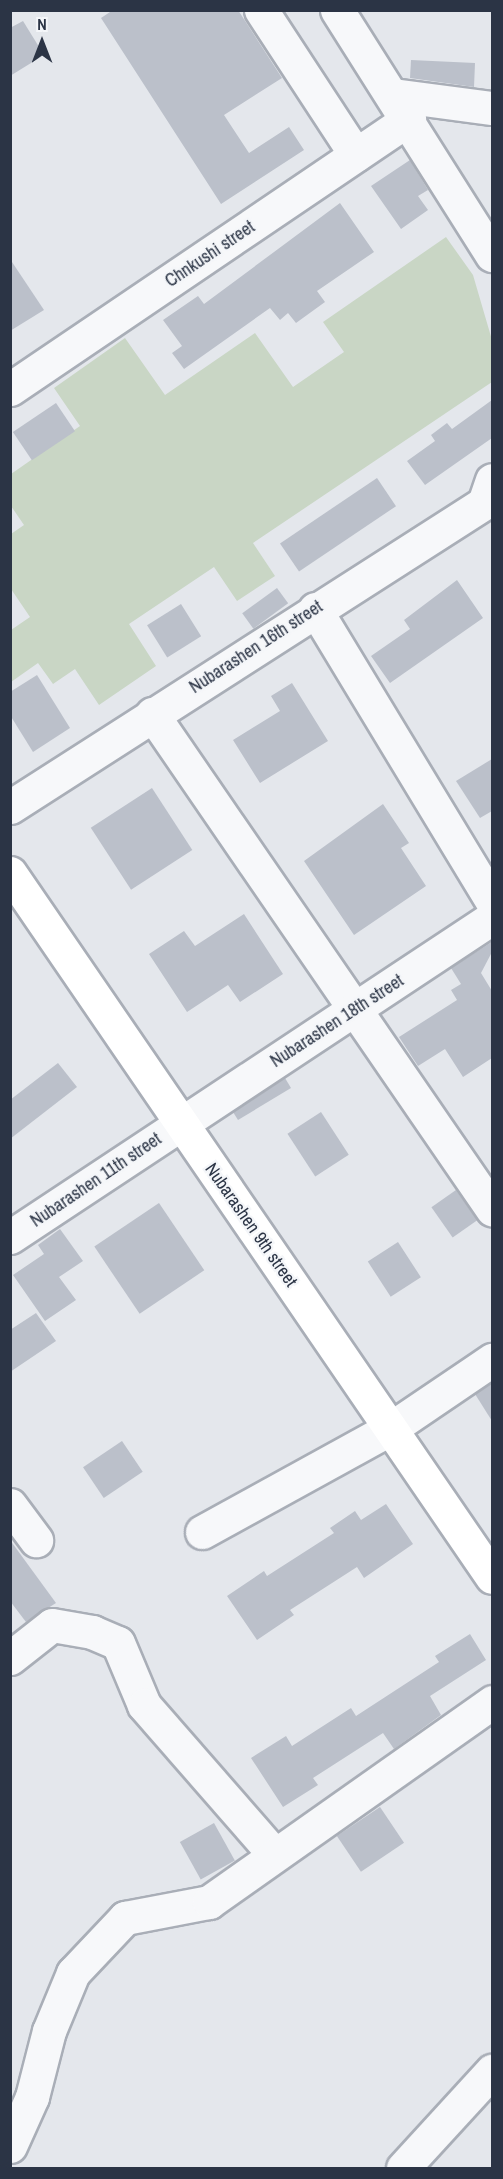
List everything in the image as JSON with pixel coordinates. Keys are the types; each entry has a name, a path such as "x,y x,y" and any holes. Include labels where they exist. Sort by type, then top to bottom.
{"main road":[{"name":"Nubarashen 9th street","path":"10,873 393,1427 492,1576"}],"street":[{"path":"261,10 356,155"},
{"path":"337,10 401,107 492,255"},
{"path":"401,107 492,108"},
{"name":"Chnkushi street","path":"10,389 356,155 401,107"},
{"name":"Nubarashen 16th street","path":"10,807 315,609 484,503 492,480"},
{"path":"315,609 492,901"},
{"path":"152,714 492,1209"},
{"name":"Nubarashen 18th street","path":"181,1123 492,918"},
{"name":"Nubarashen 11th street","path":"10,1237 181,1123"},
{"path":"202,1532 393,1427 492,1360"},
{"path":"10,1505 36,1540"},
{"path":"10,1658 52,1625 92,1632 118,1643 144,1705 274,1854"},
{"path":"10,2146 32,2097 49,2031 73,1973 125,1918 209,1902 492,1702"},
{"path":"403,2169 492,2071"}],"green space":[{"path":"446,237 473,275 492,340 492,382 253,543 275,576 237,601 214,567 129,624 156,666 99,705 75,669 53,684 38,663 11,682 11,630 30,617 11,589 11,534 24,525 11,506 11,474 80,426 54,388 125,338 165,395 255,333 293,387 344,352 323,322"}],"building":[{"path":"113,10 238,10 282,78 224,115 249,153 289,127 304,150 221,204 101,18"},
{"path":"23,21 44,55 10,76 10,28"},
{"path":"411,60 475,63 474,87 410,78"},
{"path":"410,160 428,190 418,196 428,210 401,229 371,186"},
{"path":"340,203 374,252 317,291 325,302 296,323 288,313 280,320 270,308 184,369 172,353 182,346 163,320 198,296 204,304"},
{"path":"10,259 44,310 10,331"},
{"path":"492,400 492,438 425,485 407,461 435,441 431,435 447,423 452,429"},
{"path":"56,403 75,431 32,460 13,432"},
{"path":"377,478 396,506 299,572 280,543"},
{"path":"457,580 483,618 390,683 371,656 410,629 404,620"},
{"path":"277,588 288,603 253,629 242,613"},
{"path":"181,604 201,636 167,657 147,625"},
{"path":"37,675 70,728 33,752 10,715 10,692"},
{"path":"292,683 328,741 260,783 233,740 280,711 271,696"},
{"path":"492,759 492,811 480,818 456,781"},
{"path":"152,788 192,850 131,890 91,828"},
{"path":"383,804 409,843 401,848 426,886 354,935 304,861"},
{"path":"244,914 283,974 240,1002 228,985 187,1012 149,954 184,931 195,946"},
{"path":"492,942 492,952 481,973 492,991 492,1058 463,1077 445,1049 418,1066 399,1037 457,1000 451,990 461,984 451,968"},
{"path":"58,1063 77,1087 10,1139 10,1100"},
{"path":"285,1078 291,1088 238,1120 233,1112"},
{"path":"321,1112 349,1155 315,1177 287,1134"},
{"path":"456,1190 477,1220 453,1238 431,1207"},
{"path":"159,1203 204,1270 140,1314 94,1247"},
{"path":"60,1229 83,1261 59,1277 76,1300 45,1321 13,1275 44,1254 38,1245"},
{"path":"398,1242 421,1277 391,1297 368,1262"},
{"path":"36,1313 56,1341 10,1372 10,1330"},
{"path":"492,1382 492,1421 475,1394"},
{"path":"122,1441 143,1472 104,1498 83,1467"},
{"path":"386,1504 413,1544 364,1578 357,1567 290,1610 294,1615 257,1640 227,1596 264,1571 267,1576 334,1533 330,1528 355,1511 361,1520"},
{"path":"10,1540 56,1603 26,1622 10,1601"},
{"path":"470,1634 486,1660 430,1696 441,1715 394,1749 383,1733 313,1778 318,1785 283,1807 251,1758 286,1736 292,1746 351,1708 356,1716 439,1662 435,1656"},
{"path":"380,1807 404,1843 361,1872 337,1836"},
{"path":"214,1823 235,1861 201,1880 180,1842"}]}
